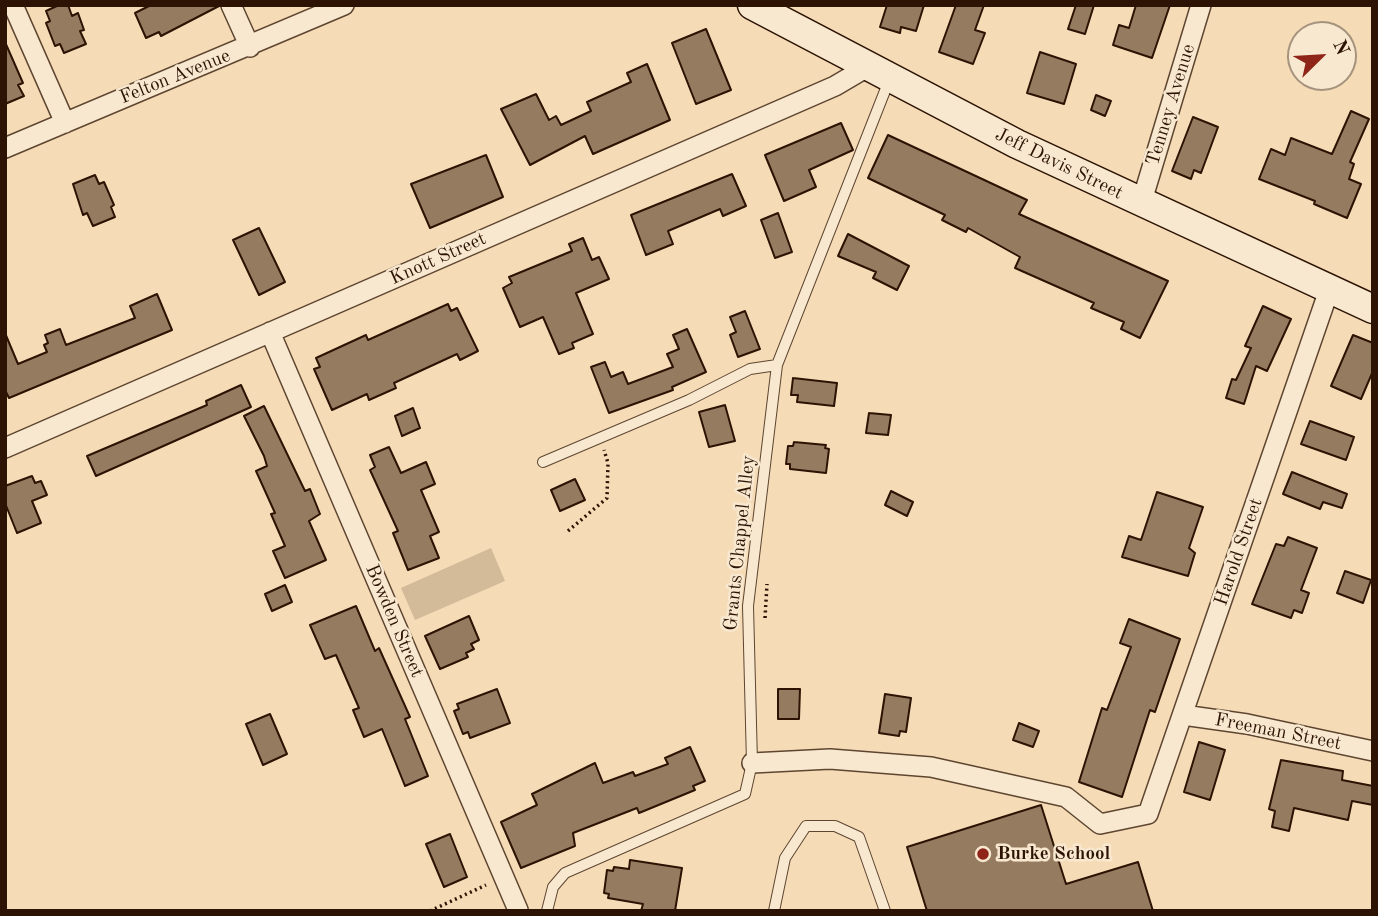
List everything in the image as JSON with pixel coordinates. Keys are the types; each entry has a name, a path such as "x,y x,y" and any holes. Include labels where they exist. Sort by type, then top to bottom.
{"street":[{"path":"13,5 65,123"},
{"path":"231,5 250,47"},
{"name":"Felton Avenue","path":"5,148 250,47 344,5"},
{"name":"Jeff Davis Street","path":"751,5 1141,204 1373,309"},
{"name":"Tenney Avenue","path":"1141,204 1201,5"},
{"name":"Knott Street","path":"5,447 835,86 880,72"},
{"name":"Harold Street","path":"752,763 830,758 931,767 1066,797 1100,824 1148,814 1329,290"},
{"name":"Bowden Street","path":"270,332 518,911"},
{"name":"Freeman Street","path":"1183,715 1247,724 1373,751"}],"lane":[{"name":"Grants Chappel Alley","path":"547,911 553,887 565,873 744,794 752,763 748,606 777,365 880,72"},
{"path":"543,462 689,400 750,369 777,365"},
{"path":"774,911 785,858 806,826 835,826 859,836 885,911"}],"path":[{"path":"568,531 607,498 608,463 600,438"},
{"path":"764,625 768,572"}],"shaded area":[{"path":"491,548 505,581 415,620 401,588"}],"building":[{"path":"59,5 68,5 72,16 78,13 84,30 80,31 86,44 64,53 60,44 55,46 46,23 50,21 46,11"},
{"path":"151,5 219,6 161,36 159,32 146,38 135,13"},
{"path":"887,5 924,5 916,31 901,27 900,33 880,27"},
{"path":"956,5 984,5 975,30 985,33 973,64 939,52"},
{"path":"1076,5 1094,5 1085,34 1068,29"},
{"path":"1136,5 1170,5 1152,58 1113,45 1119,25 1129,28"},
{"path":"706,29 731,90 696,104 672,43"},
{"path":"5,42 23,83 18,85 24,96 5,104"},
{"path":"1040,52 1076,64 1064,104 1027,93"},
{"path":"647,64 670,120 593,154 585,136 530,165 501,109 536,94 549,120 556,116 561,125 591,111 587,102 631,82 627,73"},
{"path":"1096,95 1111,101 1105,116 1091,110"},
{"path":"1351,111 1369,119 1350,162 1354,164 1349,179 1361,184 1347,218 1314,204 1315,201 1259,179 1271,149 1285,155 1291,138 1332,154"},
{"path":"1193,117 1218,127 1201,173 1194,170 1191,179 1172,171"},
{"path":"841,123 853,150 809,170 816,187 784,201 765,155"},
{"path":"888,135 1027,200 1019,214 1168,281 1140,338 1121,329 1124,322 1091,308 1094,303 1015,268 1020,257 968,228 966,232 942,220 945,215 868,178"},
{"path":"486,155 503,197 430,228 411,184"},
{"path":"732,174 746,206 723,216 720,209 668,231 673,244 646,255 631,215"},
{"path":"95,175 99,184 104,182 114,205 111,207 115,217 93,226 87,213 83,215 73,184"},
{"path":"778,213 792,252 775,258 761,220"},
{"path":"259,228 285,282 259,295 233,240"},
{"path":"848,234 909,266 897,290 873,278 876,272 838,256"},
{"path":"583,238 592,260 599,257 609,279 576,293 593,334 572,343 574,348 559,354 543,317 520,327 503,288 512,283 509,277 572,251 569,244"},
{"path":"157,294 172,330 9,398 5,390 5,333 18,364 47,352 44,345 48,343 45,335 60,329 66,345 135,318 130,306"},
{"path":"448,304 451,311 457,308 478,351 460,360 457,354 394,383 396,388 369,400 367,394 332,410 314,369 320,367 316,358 366,335 368,340"},
{"path":"1263,306 1291,319 1267,371 1256,366 1244,404 1226,398 1232,379 1236,380 1251,348 1245,346"},
{"path":"745,311 760,349 738,357 730,335 736,332 730,317"},
{"path":"687,329 706,372 672,387 673,390 609,413 591,367 605,362 611,377 623,372 628,384 673,367 667,354 679,349 673,335"},
{"path":"1353,335 1373,343 1373,371 1361,399 1331,386"},
{"path":"793,378 837,383 834,406 797,402 798,395 791,395"},
{"path":"241,385 251,407 96,476 87,456 207,405 206,401"},
{"path":"725,405 735,441 709,447 699,412"},
{"path":"264,406 305,491 310,489 320,514 309,521 326,560 285,578 273,551 285,546 271,514 275,513 256,471 267,466 244,416"},
{"path":"413,408 420,428 402,436 395,416"},
{"path":"869,413 891,415 888,435 866,433"},
{"path":"1310,421 1354,437 1346,460 1301,444"},
{"path":"794,442 826,445 825,448 829,449 826,473 790,469 790,464 786,464 788,446 793,446"},
{"path":"389,447 401,473 426,462 435,484 421,490 439,532 430,536 439,558 408,570 393,533 398,531 370,470 375,467 370,455"},
{"path":"1292,472 1347,494 1342,508 1323,502 1320,509 1283,494"},
{"path":"32,476 35,483 41,481 47,495 32,501 41,523 17,533 5,503 5,486"},
{"path":"575,479 585,500 560,511 551,490"},
{"path":"891,491 913,502 907,516 885,505"},
{"path":"1157,492 1203,507 1189,548 1195,553 1188,576 1122,557 1129,536 1141,540"},
{"path":"1288,537 1317,548 1301,590 1309,593 1302,613 1294,610 1291,618 1252,604 1276,544 1284,546"},
{"path":"1345,571 1371,580 1363,603 1337,593"},
{"path":"285,585 292,602 272,611 265,594"},
{"path":"356,606 375,651 379,648 410,717 405,719 428,776 405,786 382,729 364,737 353,710 359,708 336,655 325,659 310,625"},
{"path":"469,616 479,640 471,644 474,649 466,653 468,657 440,669 425,636"},
{"path":"1129,619 1180,639 1155,712 1150,710 1122,797 1079,782 1102,708 1107,710 1131,647 1120,643"},
{"path":"497,689 510,723 470,738 468,732 463,734 454,711 459,709 457,704"},
{"path":"778,689 800,689 799,719 778,719"},
{"path":"885,694 911,698 906,732 900,731 899,736 879,733"},
{"path":"270,714 287,754 263,765 246,724"},
{"path":"1019,723 1039,731 1033,747 1013,740"},
{"path":"1199,742 1225,750 1210,800 1184,792"},
{"path":"690,747 705,781 693,786 695,790 639,813 637,808 573,833 575,846 521,868 501,822 537,805 532,794 595,763 603,783 633,772 635,776 668,764 665,758"},
{"path":"1281,760 1343,771 1342,780 1373,786 1373,805 1352,801 1348,820 1294,808 1289,831 1272,827 1275,811 1269,809"},
{"name":"Burke School","path":"1041,805 1066,884 1138,862 1153,911 927,911 907,847"},
{"path":"450,834 467,877 444,887 426,844"},
{"path":"630,860 682,868 675,911 641,911 643,904 608,898 609,894 604,893 607,870 613,871 614,867 629,869"}],"place":[{"name":"Burke School","path":"983,854"}]}
